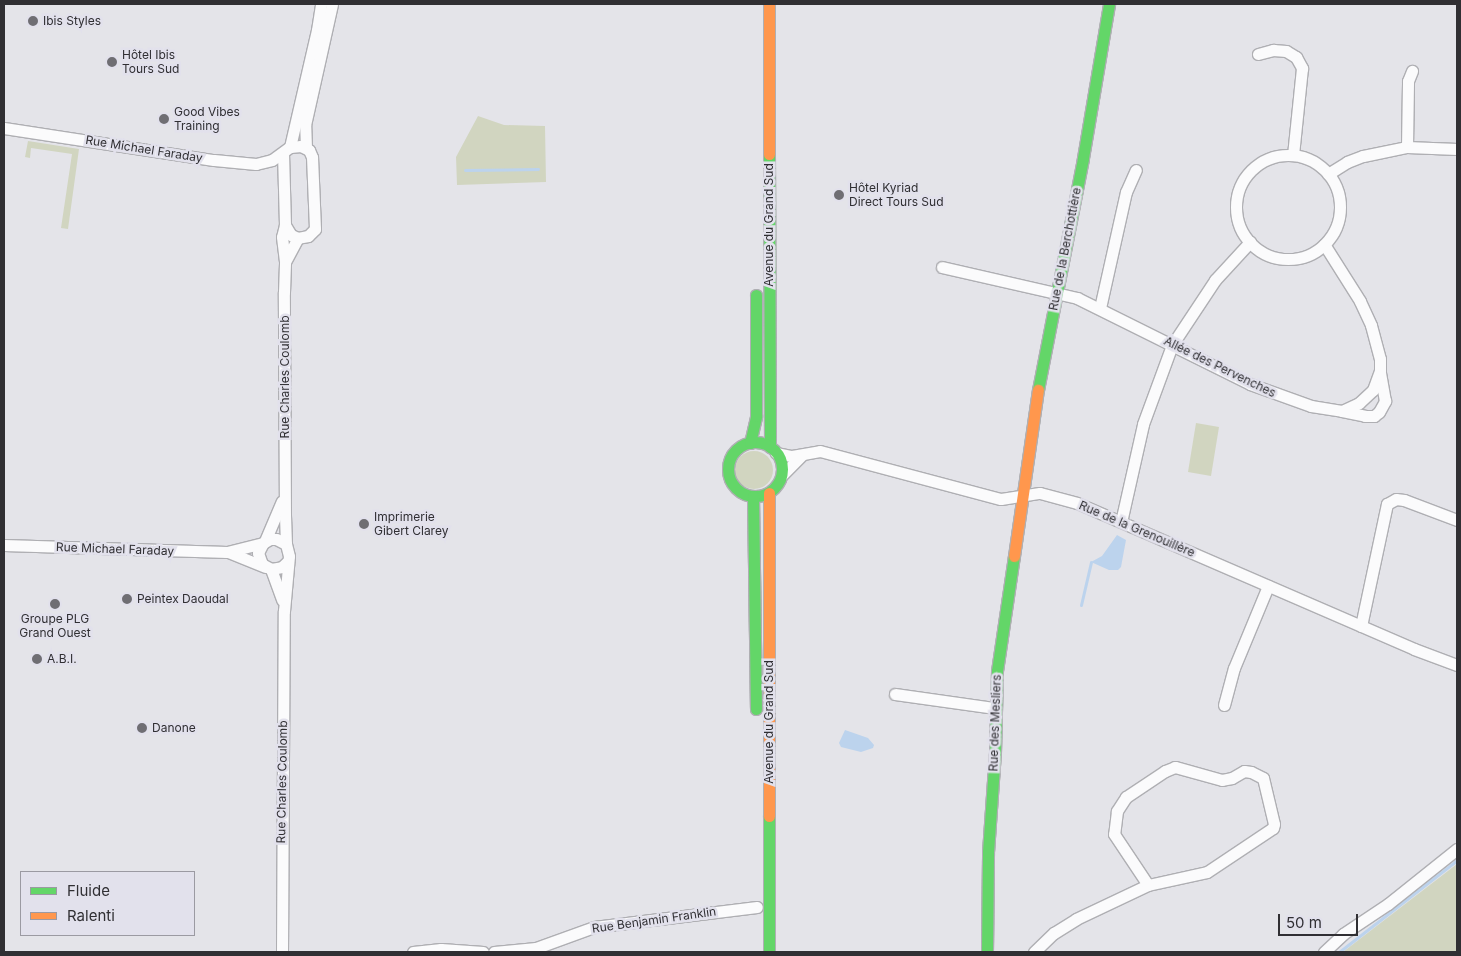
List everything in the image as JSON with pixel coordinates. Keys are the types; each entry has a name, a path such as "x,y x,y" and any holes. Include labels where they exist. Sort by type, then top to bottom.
{"main road":[{"name":"Avenue du Grand Sud","path":"769,4 773,450"},
{"name":"Rue de la Berchottière","path":"1024,495 1029,438 1083,158 1109,4"},
{"name":"Avenue du Grand Sud","path":"757,12 757,243"},
{"name":"Avenue du Grand Sud","path":"750,443 756,416 757,280"},
{"path":"757,442 773,450 781,460 782,475 779,482 769,493 753,496 734,486 729,472 731,458 736,451 750,443 757,442"},
{"name":"Avenue du Grand Sud","path":"769,493 770,952"},
{"name":"Rue des Mesliers","path":"987,952 988,852 997,671 1024,495"},
{"name":"Avenue du Grand Sud","path":"753,496 756,516 756,720"}],"street":[{"name":"Rue Charles Coulomb","path":"282,952 284,611 289,556 286,544 285,262 282,237 286,150 317,30 321,4"},
{"name":"Rue Charles Coulomb","path":"285,262 298,238 313,233 316,223 312,157 306,148 305,125 332,4"},
{"path":"1258,54 1273,50 1286,51 1296,57 1302,68 1293,155"},
{"path":"1407,147 1408,81 1412,71"},
{"name":"Rue Michael Faraday","path":"4,128 229,162 266,163 286,150"},
{"path":"286,150 301,146 306,148"},
{"path":"1328,174 1347,162 1363,156 1407,147 1457,149"},
{"path":"1293,155 1317,163 1328,174 1335,184 1340,199 1340,214 1335,229 1324,244 1315,252 1301,257 1286,259 1271,256 1257,249 1250,242 1239,225 1236,210 1237,196 1242,182 1252,170 1264,160 1278,156 1293,155"},
{"path":"1100,308 1126,192 1136,170"},
{"path":"284,225 291,235 298,238"},
{"path":"1121,522 1142,424 1172,345 1214,280 1250,242"},
{"path":"1324,244 1345,274 1371,324 1380,359 1380,371 1376,384 1367,397 1342,411"},
{"name":"Allée des Pervenches","path":"942,268 1056,295 1077,298 1242,380 1282,397 1311,406 1374,416 1379,412 1385,400 1380,371"},
{"name":"Rue de la Grenouillère","path":"773,450 792,456 820,451 1000,499 1040,493 1077,503 1361,626 1457,665"},
{"path":"782,475 802,455"},
{"name":"Rue Charles Coulomb","path":"284,611 278,586 268,568 259,559 260,548 285,493"},
{"path":"1361,626 1387,504 1396,499 1404,500 1457,520"},
{"path":"264,542 276,539 286,544"},
{"name":"Rue Michael Faraday","path":"4,545 227,552 264,542"},
{"name":"Rue Michael Faraday","path":"227,552 268,568"},
{"path":"268,568 282,567 287,562"},
{"path":"1224,705 1234,668 1268,586"},
{"path":"895,694 995,708"},
{"path":"1034,952 1064,925 1148,885 1207,872 1273,828 1274,824 1263,778 1244,771 1232,778 1222,780 1175,767 1165,771 1126,797 1117,811 1114,834 1148,885"},
{"path":"1324,952 1343,934 1388,904 1457,849"},
{"name":"Rue Benjamin Franklin","path":"494,952 536,948 594,927 757,907"},
{"path":"413,952 441,949 483,952"}],"green space":[{"path":"478,116 504,125 545,126 546,182 457,185 456,157"},
{"path":"28,141 79,149 68,229 61,228 72,154 31,148 30,158 25,157"},
{"path":"1196,423 1219,427 1211,476 1188,472"},
{"path":"754,451 761,452 767,457 772,463 772,477 767,483 761,488 754,489 747,488 741,483 736,477 735,470 736,463 741,457 747,452"},
{"path":"1457,864 1457,952 1343,952"}],"water":[{"path":"1117,535 1126,540 1121,567 1118,570 1109,570 1091,562 1102,556"},
{"path":"845,730 868,738 874,745 873,748 861,752 841,747 839,743"}],"waterway":[{"path":"465,170 538,169"},
{"path":"1081,605 1091,562"},
{"path":"1339,952 1457,860"}],"traffic: fast":[{"path":"1038,390 1083,158 1109,4"},
{"path":"769,154 770,447"},
{"path":"750,443 756,416 756,295"},
{"path":"755,442 765,444 774,450 780,459 782,469 780,479 774,488 765,494 755,496 745,494 736,488 730,479 728,469 730,459 736,450 745,444 755,442"},
{"path":"753,496 756,709"},
{"path":"987,952 988,852 995,753 997,671 1014,556"},
{"path":"769,816 769,952"}],"traffic: slow":[{"path":"769,4 769,154"},
{"path":"1014,556 1038,390"},
{"path":"769,493 769,816"}],"place":[{"name":"Ibis Styles","path":"33,21"},
{"name":"Hôtel Ibis Tours Sud","path":"112,62"},
{"name":"Good Vibes Training","path":"164,119"},
{"name":"Hôtel Kyriad Direct Tours Sud","path":"839,195"},
{"name":"Imprimerie Gibert Clarey","path":"364,524"},
{"name":"Peintex Daoudal","path":"127,599"},
{"name":"Groupe PLG Grand Ouest","path":"55,604"},
{"name":"A.B.I.","path":"37,659"},
{"name":"Danone","path":"142,728"}]}
